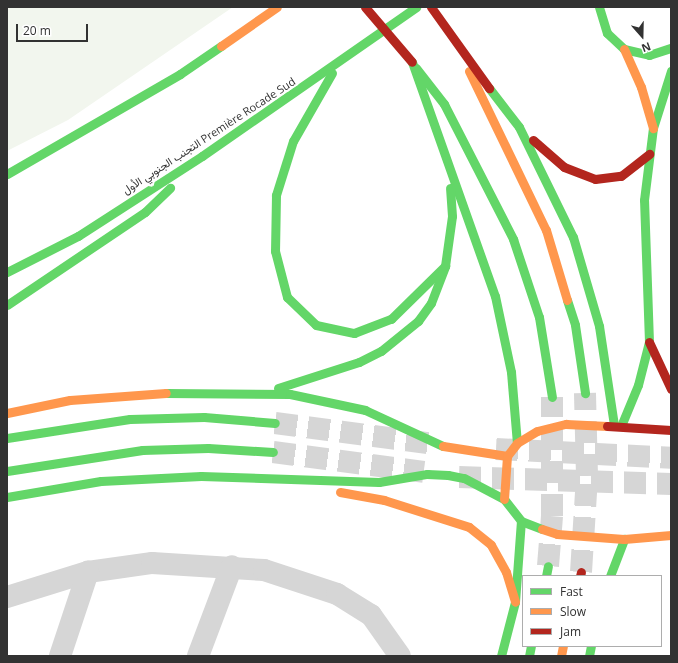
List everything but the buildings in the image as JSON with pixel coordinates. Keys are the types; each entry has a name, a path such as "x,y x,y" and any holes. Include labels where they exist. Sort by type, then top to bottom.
{"main road":[{"path":"7,174 180,74 276,7"},
{"path":"365,7 412,62 444,104 514,239 539,317 552,397"},
{"name":"التجنب الجنوبي الأول Première Rocade Sud","path":"7,272 78,236 202,156 336,66 416,7"},
{"path":"431,7 458,48 519,127 553,192 588,279 618,425"},
{"path":"599,7 607,33 624,49 641,87 653,128"},
{"path":"458,48 546,230 575,325 585,392"},
{"path":"624,49 649,55 671,48"},
{"path":"412,62 480,248 502,322 511,372 517,443"},
{"path":"336,66 293,141 276,194 275,251 287,297 316,325 354,333 391,319 445,266"},
{"path":"618,425 638,385 648,342 643,225 649,154 653,128 671,71"},
{"path":"519,127 564,167 595,178 621,176 649,154"},
{"path":"7,305 145,212 202,156"},
{"path":"259,392 314,379 381,351 418,321 431,303 445,266 452,216 450,169"},
{"path":"648,342 671,389"},
{"path":"7,413 70,400 141,393 259,392 333,401 385,418 446,447 507,456"},
{"path":"7,438 130,419 204,417 275,422"},
{"path":"504,499 507,456 517,443 536,431 566,424 618,425 671,430"},
{"path":"7,471 142,450 208,448 273,452"},
{"path":"7,497 101,481 201,476 385,482 427,474 448,475 464,478 504,499 521,521 558,534 624,539 671,535"},
{"path":"288,480 384,500 469,527 491,546 506,572 515,602"},
{"path":"502,656 515,602 521,521"},
{"path":"610,575 624,539"},
{"path":"546,575 548,566"}],"street":[{"path":"7,597 88,572 152,563 232,566 270,571 337,594 371,615 400,656"},
{"path":"198,656 232,566"},
{"path":"60,656 88,572"}],"shaded area":[{"path":"7,7 233,7 68,120 7,151"}],"tunnel":[{"path":"581,572 587,476 585,393"},
{"path":"548,566 552,516 552,397"},
{"path":"275,423 434,444"},
{"path":"496,449 671,458"},
{"path":"273,452 424,472"},
{"path":"459,477 671,484"}],"traffic: fast":[{"path":"7,272 78,236 202,156 416,7"},
{"path":"599,7 607,33 624,49 649,55 671,48"},
{"path":"7,174 180,74 221,46"},
{"path":"412,62 495,296 511,372 517,443"},
{"path":"416,68 444,104 513,239 539,317 552,397"},
{"path":"621,426 638,385 649,342 644,200 653,128 671,71"},
{"path":"332,73 293,141 276,195 275,251 287,297 316,325 354,333 391,319 445,266"},
{"path":"489,88 519,127 573,237 599,326 614,425"},
{"path":"7,305 145,212 170,188"},
{"path":"278,388 359,362 381,351 418,321 431,303 445,266 452,216 450,188"},
{"path":"567,300 575,325 585,393"},
{"path":"166,393 290,394 365,410 443,446"},
{"path":"7,438 130,419 204,417 275,423"},
{"path":"7,471 142,450 208,448 273,452"},
{"path":"7,497 101,481 201,476 379,482 427,474 448,475 464,478 504,499 521,521 542,529"},
{"path":"501,656 515,602 521,521"},
{"path":"610,575 624,539"},
{"path":"546,575 548,566"},
{"path":"529,656 531,647"},
{"path":"589,656 591,647"}],"traffic: slow":[{"path":"221,46 277,7"},
{"path":"624,49 641,87 653,128"},
{"path":"469,71 546,230 567,300"},
{"path":"7,413 70,400 166,393"},
{"path":"504,499 507,456 517,443 537,431 566,424 607,426"},
{"path":"443,446 507,456"},
{"path":"340,492 384,500 469,527 491,545 506,572 515,602"},
{"path":"542,529 557,534 624,539 671,535"},
{"path":"561,656 563,647"}],"traffic: jam":[{"path":"365,7 412,62"},
{"path":"431,7 489,88"},
{"path":"533,140 564,167 595,179 621,176 649,154"},
{"path":"649,342 671,389"},
{"path":"607,426 671,430"}]}
